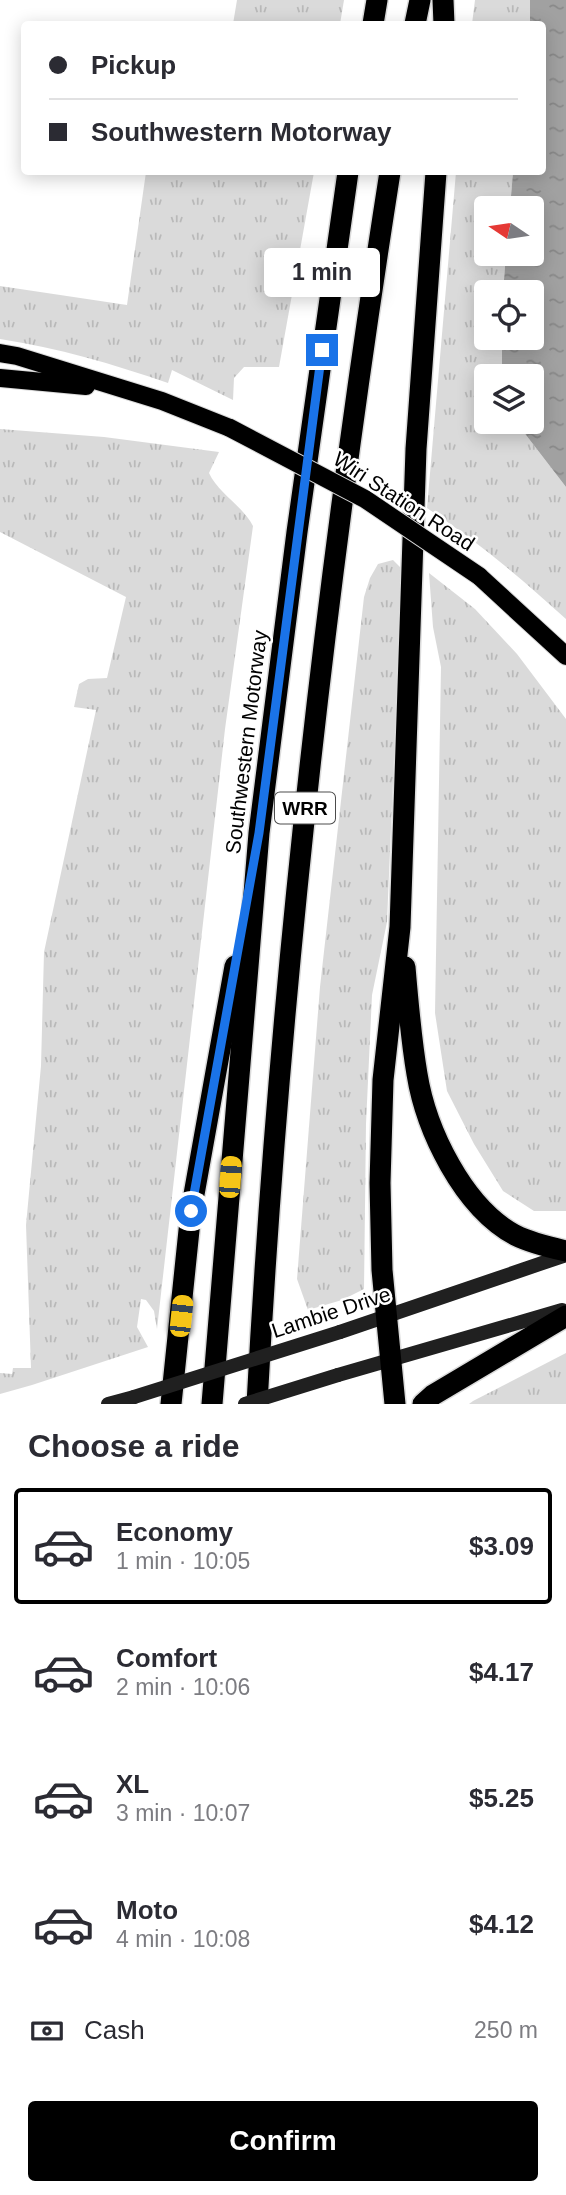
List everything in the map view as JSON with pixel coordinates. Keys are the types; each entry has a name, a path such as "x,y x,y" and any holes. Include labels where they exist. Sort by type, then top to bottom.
{"highway":[{"path":"374,21 377,0"},
{"path":"416,21 420,0"},
{"path":"443,0 444,21"},
{"name":"Southwestern Motorway","path":"212,1404 259,833 297,532 348,175"},
{"name":"WRR","path":"257,1404 274,1135 295,894 322,649 360,359 390,175"},
{"path":"395,1404 382,1270 380,1183 383,1093 401,927 416,449 436,175"},
{"path":"171,1404 191,1211 259,833"},
{"path":"401,927 417,1077 429,1119 445,1154 462,1186 488,1216 522,1238 566,1253"},
{"path":"423,1404 433,1395 566,1316"}],"main road":[{"name":"Wiri Station Road","path":"0,353 162,401 230,428 331,479 479,576 565,656"},
{"name":"Wiri Station Road","path":"0,378 121,389"},
{"name":"Lambie Drive","path":"108,1404 340,1332 566,1253"},
{"path":"245,1404 566,1309"}],"green space":[{"path":"237,0 344,0 340,21 234,21"},
{"path":"475,0 530,0 530,21 472,21"},
{"path":"146,175 313,175 279,367 244,367 234,378 233,400 172,370 168,383 85,357 0,339 0,286 127,305"},
{"path":"456,175 513,175 511,196 474,196 474,266 505,266 504,280 474,280 474,350 502,350 502,364 474,364 474,434 525,434 566,487 566,619 464,534 427,508"},
{"path":"0,429 104,437 219,452 209,473 253,526 225,729 157,1329 154,1311 146,1300 141,1299 137,1327 148,1347 0,1394 0,1373 12,1374 13,1368 31,1368 26,1225 41,1066 44,952 96,710 74,707 79,684 88,679 107,678 126,597 0,532"},
{"path":"393,560 402,569 387,922 372,995 366,1124 364,1289 342,1300 308,1310 297,1279 320,987 364,597 378,564"},
{"path":"429,573 475,609 517,654 566,719 566,1211 534,1211 503,1191 474,1144 447,1091 435,1013 441,667 433,627"},
{"path":"566,1353 566,1404 469,1404 473,1401"}],"water":[{"path":"530,0 566,0 566,487 525,434 544,434 544,364 502,364 502,350 544,350 544,280 504,280 505,266 544,266 544,196 511,196 513,175 546,175 546,21 530,21"}],"route":[{"path":"191,1211 259,833 322,350"}]}
